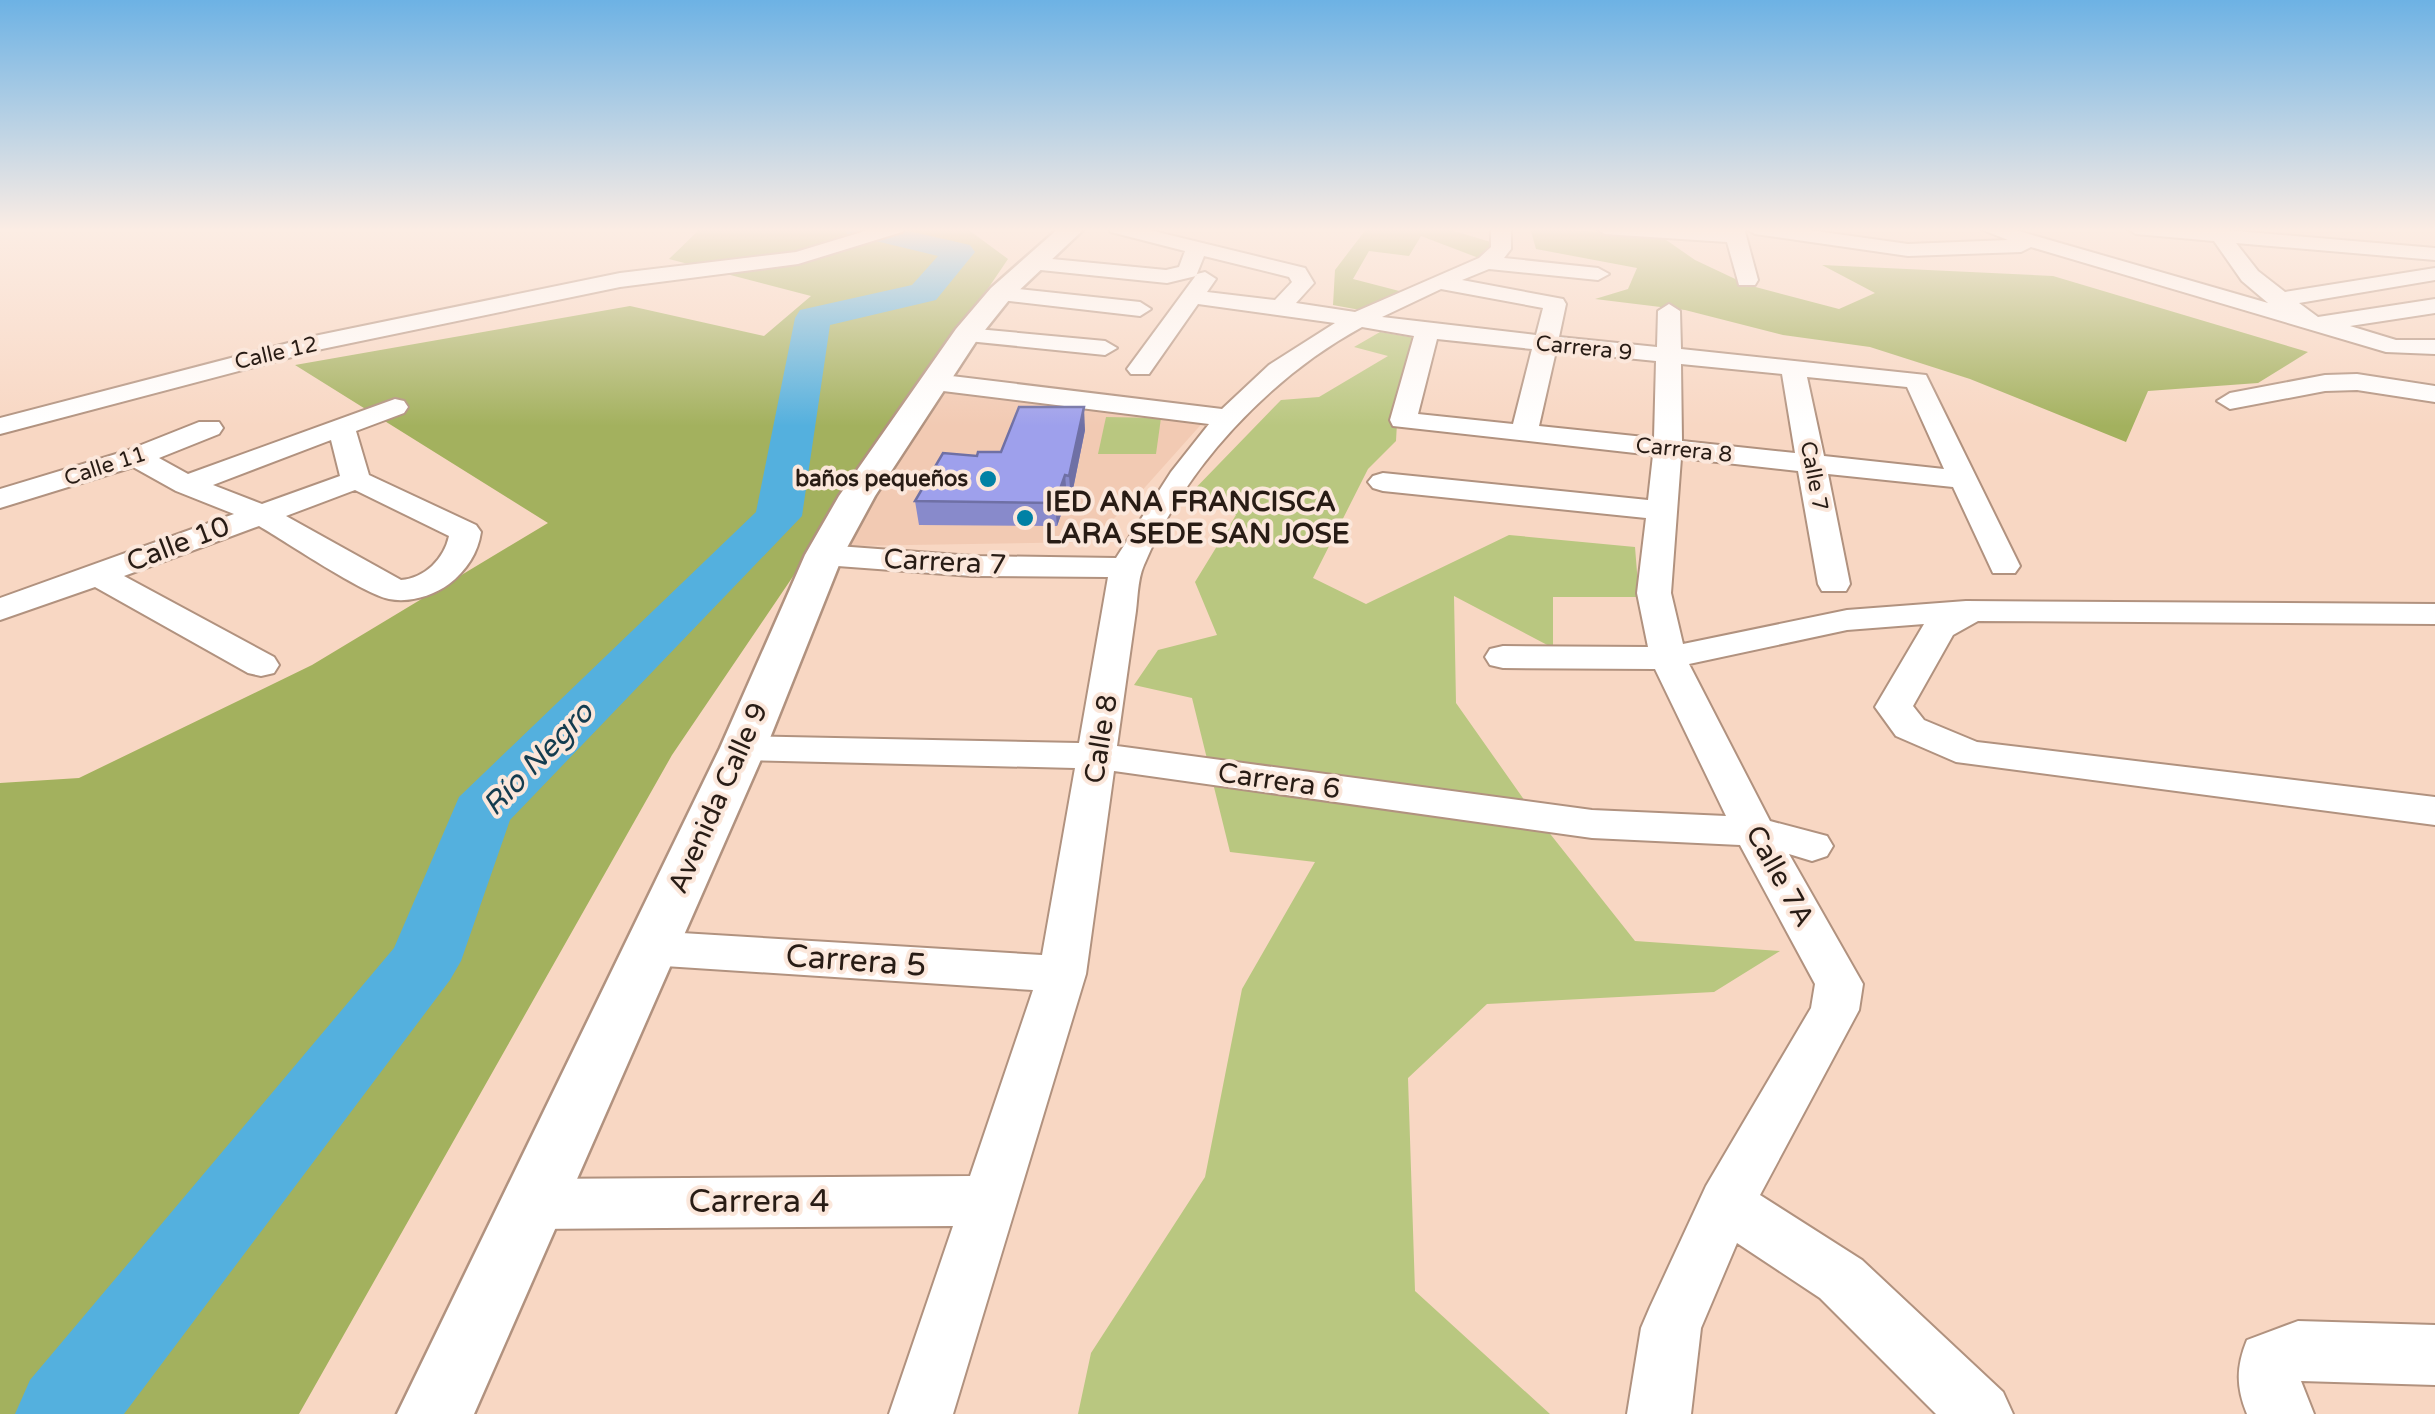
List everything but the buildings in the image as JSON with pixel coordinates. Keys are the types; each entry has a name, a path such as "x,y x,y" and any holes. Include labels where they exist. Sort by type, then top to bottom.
{"street":[{"name":"Calle 12","path":"0,426 319,342 552,294"},
{"name":"Avenida Calle 9","path":"435,1414 742,748 824,554 857,496 966,335 1002,294"},
{"path":"1078,294 1140,310"},
{"path":"1140,370 1194,294"},
{"path":"1280,307 1291,294"},
{"name":"Calle 8","path":"920,1414 1062,974 1126,568 1158,510 1228,418 1303,352 1413,294"},
{"path":"1502,294 1555,304 1524,433"},
{"path":"2209,294 2395,347 2435,348"},
{"path":"2271,294 2313,325 2435,306"},
{"path":"2277,300 2315,294"},
{"name":"Carrera 9","path":"1192,297 1427,331 1917,380 1966,480"},
{"name":"Calle 7A","path":"1659,1414 1671,1328 1726,1204 1835,1010 1839,984 1754,831 1668,658 1654,593 1668,448 1669,311"},
{"name":"Carrera 8","path":"1427,331 1402,420 1966,480"},
{"path":"966,335 1105,348"},
{"path":"2395,347 2416,363 2435,394"},
{"name":"Calle 7","path":"1793,368 1834,584"},
{"path":"934,382 1228,418"},
{"path":"2230,401 2325,382 2357,382 2435,394"},
{"path":"186,485 395,407"},
{"name":"Calle 11","path":"0,499 136,457 209,428"},
{"path":"136,457 186,485 259,513 394,590 412,589 458,562 465,546 465,532 356,480 341,428"},
{"path":"1498,493 1502,462"},
{"name":"Calle 10","path":"0,610 356,480"},
{"path":"1966,480 2004,566"},
{"path":"1383,482 1660,510"},
{"name":"Carrera 7","path":"824,554 972,566 1126,568"},
{"path":"98,575 261,664"},
{"path":"1972,610 1940,628 1894,707 1910,728 1970,753 2435,812"},
{"path":"1503,657 1668,658 1848,620 1972,610 2435,614"},
{"name":"Carrera 6","path":"742,748 1099,756 1592,824 1754,831 1812,846"},
{"name":"Carrera 5","path":"650,948 1062,974"},
{"name":"Carrera 4","path":"529,1204 989,1202"},
{"path":"1726,1204 1840,1279 1981,1414"},
{"path":"2282,1414 2270,1393 2269,1362 2298,1351 2435,1354"}],"shaded area":[{"path":"942,392 1206,419 1130,504 1088,542 846,546 863,512"}],"green space":[{"path":"803,294 984,294 672,755 299,1414 0,1414 0,783 79,778 312,665 548,523 295,365 630,306 764,336 811,296"},
{"path":"1334,294 1404,294 1360,310 1333,305"},
{"path":"1612,294 1782,294 1839,309 1873,294 2113,294 2308,352 2258,383 2148,391 2126,442 1970,379 1870,347 1783,335 1685,310 1595,299"},
{"path":"1380,332 1421,339 1398,405 1396,441 1368,469 1313,578 1366,604 1509,535 1635,547 1639,597 1553,597 1553,648 1454,596 1456,703 1532,811 1635,941 1780,951 1714,992 1487,1004 1408,1078 1415,1291 1550,1414 1078,1414 1091,1353 1205,1177 1242,989 1315,862 1230,852 1192,698 1134,685 1158,650 1217,635 1195,582 1236,515 1186,498 1281,400 1319,397 1388,356 1354,347"},
{"path":"1106,417 1161,418 1156,454 1098,454"}],"waterway":[{"name":"Río Negro","path":"64,1414 425,961 481,812 779,516 813,318 920,294"}],"place":[{"name":"baños pequeños","path":"988,479"},
{"name":"IED ANA FRANCISCA LARA SEDE SAN JOSE","path":"1025,518"}]}
